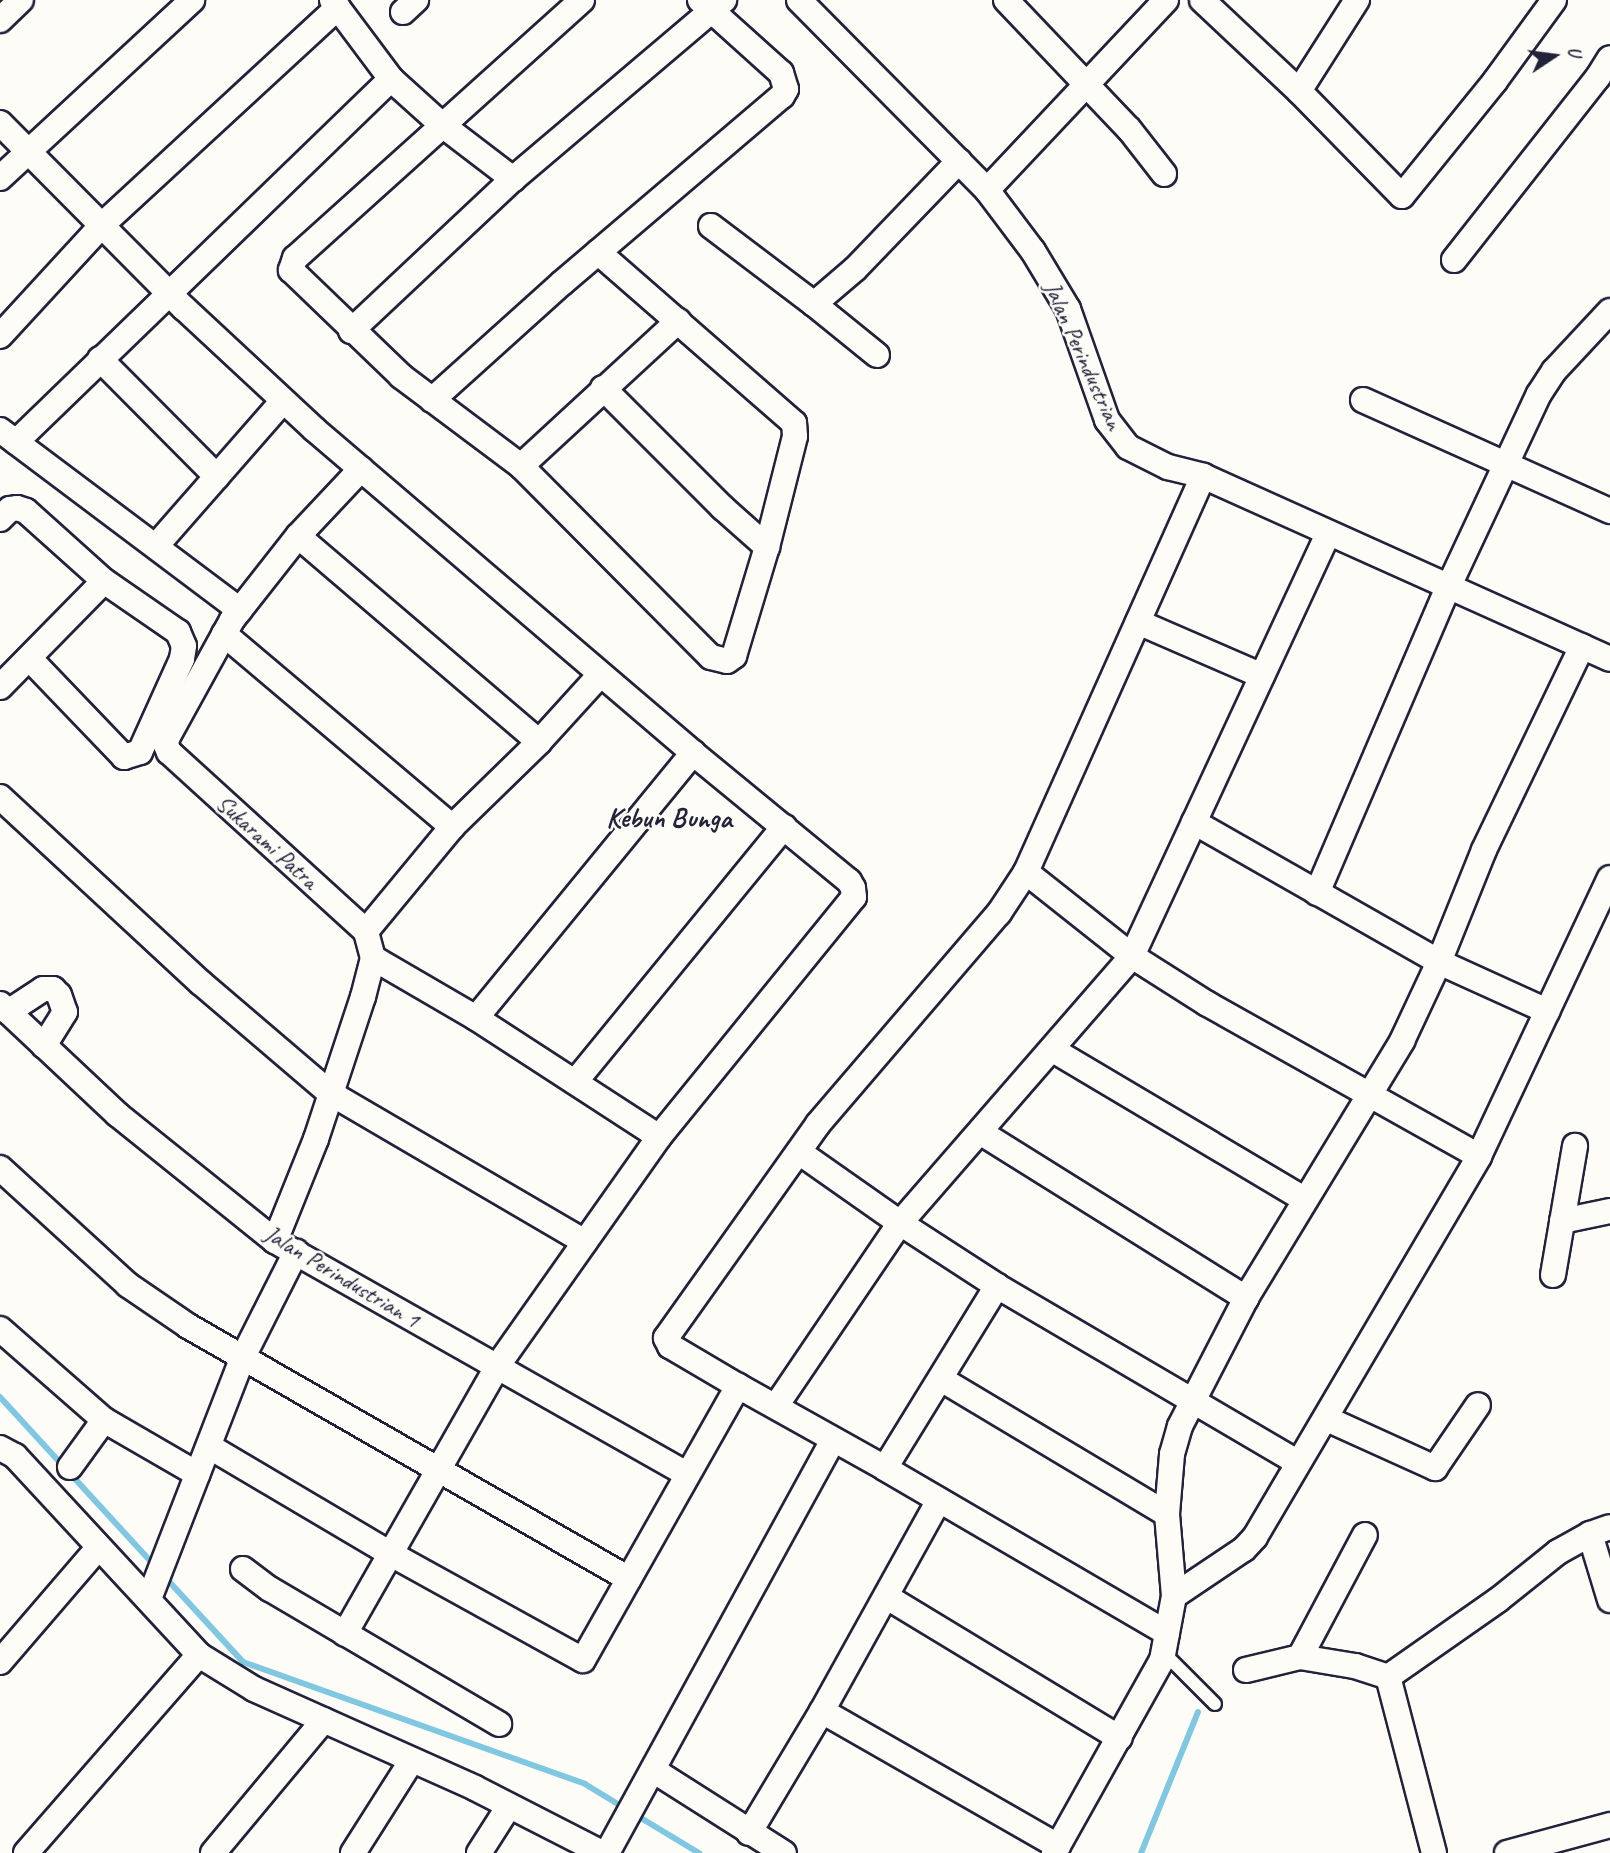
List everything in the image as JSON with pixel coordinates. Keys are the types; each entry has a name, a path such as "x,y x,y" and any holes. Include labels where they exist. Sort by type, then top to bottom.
{"street":[{"path":"0,20 21,0"},
{"path":"0,178 192,0"},
{"path":"582,0 441,124 290,265 294,275 351,331 432,400 521,466 719,662 734,656 767,547 795,436 794,423 598,252"},
{"path":"1006,0 1129,129 1164,174"},
{"path":"987,190 1166,0"},
{"path":"1202,0 1404,195 1495,81 1554,0"},
{"path":"1299,91 1357,0"},
{"name":"Jalan Perindustrian","path":"806,3 987,190 1033,251 1068,309 1113,432 1128,447 1168,467 1203,476 1610,659"},
{"path":"0,336 102,225 335,4 391,79 441,124 513,179"},
{"path":"351,331 513,179 712,4 781,73 786,89 782,96 598,252 432,400"},
{"path":"1454,260 1606,74"},
{"path":"240,610 8,436 100,359 391,79"},
{"path":"0,122 168,292 283,401 600,675 849,881 854,897 659,1137 497,1367 345,1634"},
{"path":"814,304 855,269 959,161"},
{"path":"711,226 877,355"},
{"path":"1317,893 1448,588 1539,394 1554,371 1610,311"},
{"path":"521,466 678,321"},
{"path":"100,359 217,477"},
{"path":"603,388 723,508 767,547"},
{"path":"1363,400 1504,466 1610,511"},
{"path":"156,547 283,401"},
{"path":"361,469 298,536 224,634 452,827"},
{"path":"1166,1643 939,1500 670,1346 666,1338 818,1124 999,913 1026,872 1203,476"},
{"path":"0,519 10,509 26,511 104,581 178,632 184,646 182,659 139,752 124,757 30,659"},
{"path":"776,1406 900,1223 1132,956 1328,533"},
{"path":"298,536 539,742"},
{"path":"0,687 104,581"},
{"path":"1138,622 1262,676"},
{"name":"Sukarami Patra","path":"224,634 167,738 169,752 366,931"},
{"path":"822,1711 1056,1850 1120,1738 1166,1643 1174,1596 1167,1514 1175,1441 1191,1402 1246,1298 1402,1041 1439,962 1484,850 1582,646"},
{"path":"152,1593 285,1247 373,958 366,931 452,827 539,742 600,675"},
{"path":"476,1018 693,753"},
{"path":"0,797 201,983 330,1093 585,1242"},
{"path":"1194,822 1439,962 1547,1011"},
{"path":"575,1082 784,827"},
{"path":"1026,872 1132,956 1206,1003 1479,1156"},
{"path":"1174,1596 1244,1549 1255,1537 1297,1462 1327,1419 1479,1156 1610,878"},
{"path":"373,958 476,1018 659,1137"},
{"path":"4,1008 43,989 53,989 59,995 65,1012 44,1046"},
{"name":"Jalan Perindustrian 1","path":"4,1008 117,1114 285,1247 687,1474"},
{"path":"1053,1049 1304,1199"},
{"path":"980,1132 1246,1298"},
{"path":"1553,1275 1575,1146"},
{"path":"799,1152 900,1223 997,1286 1297,1462"},
{"path":"0,1168 128,1285 188,1326 629,1579"},
{"path":"1562,1221 1610,1210"},
{"path":"885,1468 997,1286"},
{"path":"0,1329 104,1420 197,1474"},
{"path":"941,1379 1167,1514"},
{"path":"210,1447 580,1661 585,1659 738,1386"},
{"path":"1327,1419 1435,1468 1478,1405"},
{"path":"70,1467 104,1420"},
{"path":"607,1853 833,1440"},
{"path":"0,1448 15,1456 98,1548 152,1593 199,1655 254,1689 412,1760 602,1853"},
{"path":"749,1833 822,1711 939,1500"},
{"path":"1388,1677 1498,1600 1558,1552 1600,1530 1610,1600"},
{"path":"1300,1657 1365,1535"},
{"path":"0,1662 98,1548"},
{"path":"243,1569 270,1590 499,1724"},
{"path":"887,1597 1120,1738"},
{"path":"26,1853 199,1655"},
{"path":"1246,1670 1300,1657 1355,1666 1388,1677"},
{"path":"1388,1677 1434,1853"},
{"path":"213,1853 324,1720"},
{"path":"353,1853 412,1760"},
{"path":"653,1770 784,1853"},
{"path":"479,1853 509,1806"},
{"path":"1507,1853 1610,1825"}],"lane":[{"path":"1166,1643 1215,1704"}],"waterway":[{"path":"0,1397 155,1566"},
{"path":"164,1576 243,1662 585,1784 626,1809"},
{"path":"1141,1853 1198,1712"},
{"path":"636,1815 699,1853"}],"district":[{"name":"Kebun Bunga","path":"669,818"}]}
